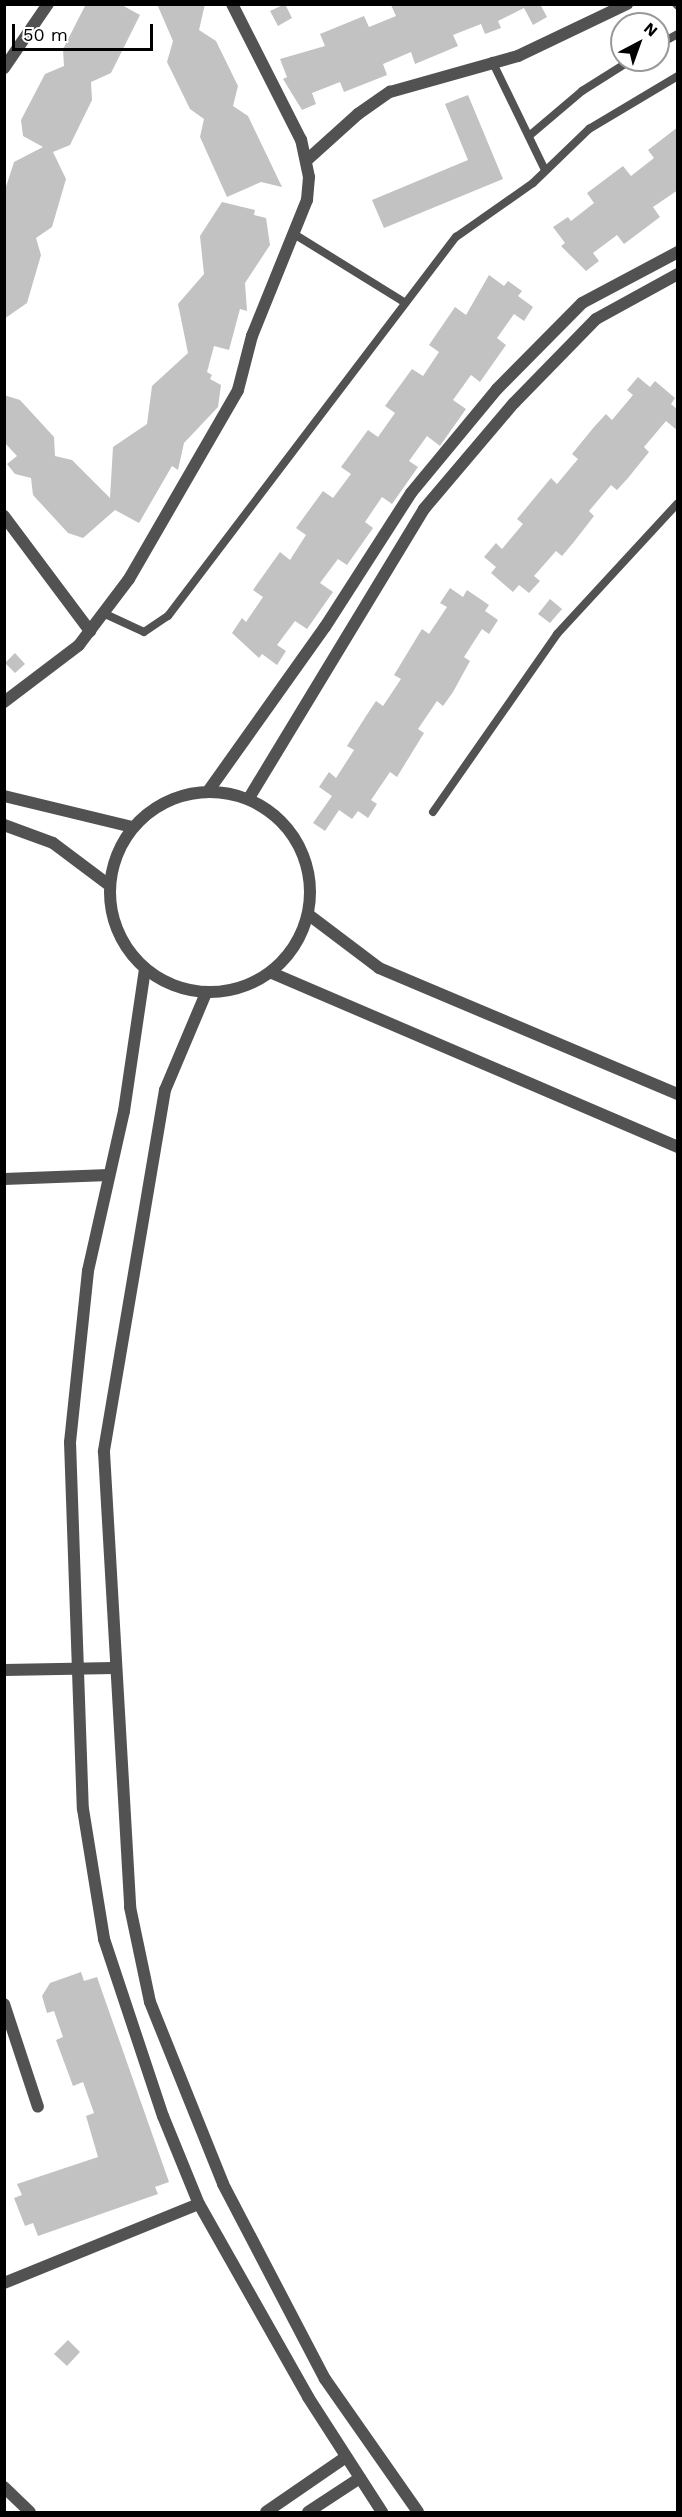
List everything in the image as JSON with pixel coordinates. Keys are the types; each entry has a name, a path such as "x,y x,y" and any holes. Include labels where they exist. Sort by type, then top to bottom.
{"street":[{"path":"4,68 48,4"},
{"path":"4,702 79,645 129,579 238,390 252,336 306,200 307,160 301,140 232,4"},
{"path":"307,160 358,114 390,92 492,61 518,56 627,4"},
{"path":"209,790 325,627 411,493 497,389 582,303 678,252"},
{"path":"249,798 424,509 514,403 596,319 678,274"},
{"path":"4,516 90,631"},
{"path":"209,790 249,798 279,817 301,846 311,879 309,915 296,947 272,973 241,988 206,993 174,986 145,969 124,945 112,917 109,885 116,854 132,827 154,807 180,795 209,790"},
{"path":"4,796 132,827"},
{"path":"4,825 53,843 109,885"},
{"path":"309,915 379,968 678,1094"},
{"path":"145,969 124,1111 88,1271 70,1442 83,1809 104,1938 163,2116 199,2204 346,2457 382,2512"},
{"path":"272,973 678,1147"},
{"path":"206,993 165,1090 104,1452 114,1668 130,1907 150,2002 223,2184 259,2257 325,2379 418,2512"},
{"path":"4,1179 109,1175"},
{"path":"4,1670 77,1671 114,1668"},
{"path":"4,2004 38,2107"},
{"path":"4,2283 199,2204"},
{"path":"266,2512 346,2457"},
{"path":"308,2512 360,2478"},
{"path":"4,2487 30,2512"}],"lane":[{"path":"492,61 545,170"},
{"path":"529,136 582,91 612,72"},
{"path":"103,613 144,632 168,616 404,302 464,229 545,170 607,115 678,76"},
{"path":"294,234 404,302"},
{"path":"433,812 557,634 678,503"}],"building":[{"path":"86,4 120,4 140,15 111,73 91,82 92,100 70,145 53,152 66,179 52,227 36,238 41,255 27,303 4,319 4,193 14,162 43,147 23,136 21,120 45,74 64,66 63,49"},
{"path":"157,4 205,4 199,30 216,41 238,86 233,106 248,116 282,187 261,182 227,197 200,137 204,119 190,109 167,62 173,41"},
{"path":"285,4 292,18 278,26 270,11"},
{"path":"540,4 547,17 533,25 524,8 498,21 501,28 485,34 481,24 453,35 458,46 415,64 411,52 383,64 387,75 344,92 340,82 312,93 316,104 302,110 283,79 287,77 280,59 325,46 320,34 364,16 369,27 396,16 391,5"},
{"path":"468,95 503,179 384,228 372,200 468,160 445,104"},
{"path":"678,127 678,190 653,207 660,217 624,244 617,235 593,253 599,261 586,271 561,246 565,243 553,227 568,217 571,221 594,203 587,193 623,166 631,176 654,158 648,150"},
{"path":"222,202 255,210 254,215 266,218 270,245 245,283 247,311 240,309 229,350 214,346 207,372 212,375 210,379 221,385 218,407 184,443 178,470 172,466 139,523 115,510 83,538 68,533 33,495 31,478 15,474 7,464 17,456 4,442 4,395 20,400 54,437 55,456 72,460 110,498 113,447 147,424 152,386 188,353 178,304 204,274 200,236"},
{"path":"489,275 504,286 508,281 522,291 518,296 533,307 524,321 514,314 497,338 506,345 480,382 471,375 453,400 466,409 440,446 427,436 409,461 418,467 392,504 382,497 365,522 373,528 347,565 338,559 320,583 333,592 307,629 295,621 277,645 286,651 277,665 262,654 259,658 232,633 242,618 246,622 263,597 253,590 280,552 290,560 306,535 296,528 323,491 333,498 351,474 341,467 368,430 378,437 395,413 385,406 412,369 423,376 439,352 429,345 455,307 466,315"},
{"path":"638,377 650,387 655,381 675,398 671,404 678,410 678,431 666,421 644,447 649,452 628,478 617,490 611,485 589,511 594,516 562,556 556,551 534,576 540,581 529,593 519,585 513,592 491,573 496,567 484,557 496,543 502,549 523,524 517,519 551,478 557,484 578,459 572,454 594,427 606,414 612,420 633,395 627,390"},
{"path":"450,588 463,597 467,590 489,605 485,611 498,620 489,634 482,629 464,657 470,661 453,692 443,706 437,701 418,729 424,733 397,777 390,772 371,800 377,804 368,818 358,811 352,819 339,810 325,831 313,823 332,796 319,787 329,772 336,778 354,750 347,746 366,716 376,701 383,706 401,679 394,675 422,629 429,634 447,607 440,603"},
{"path":"550,599 562,609 550,623 538,614"},
{"path":"15,653 25,664 15,673 5,663"},
{"path":"81,1972 84,1981 97,1977 169,2182 155,2187 158,2194 38,2236 33,2223 25,2226 14,2198 22,2195 17,2184 98,2157 86,2116 94,2113 83,2082 73,2086 56,2040 63,2037 54,2011 47,2013 42,1996 50,1983"},
{"path":"68,2340 80,2352 67,2366 54,2354"}]}
